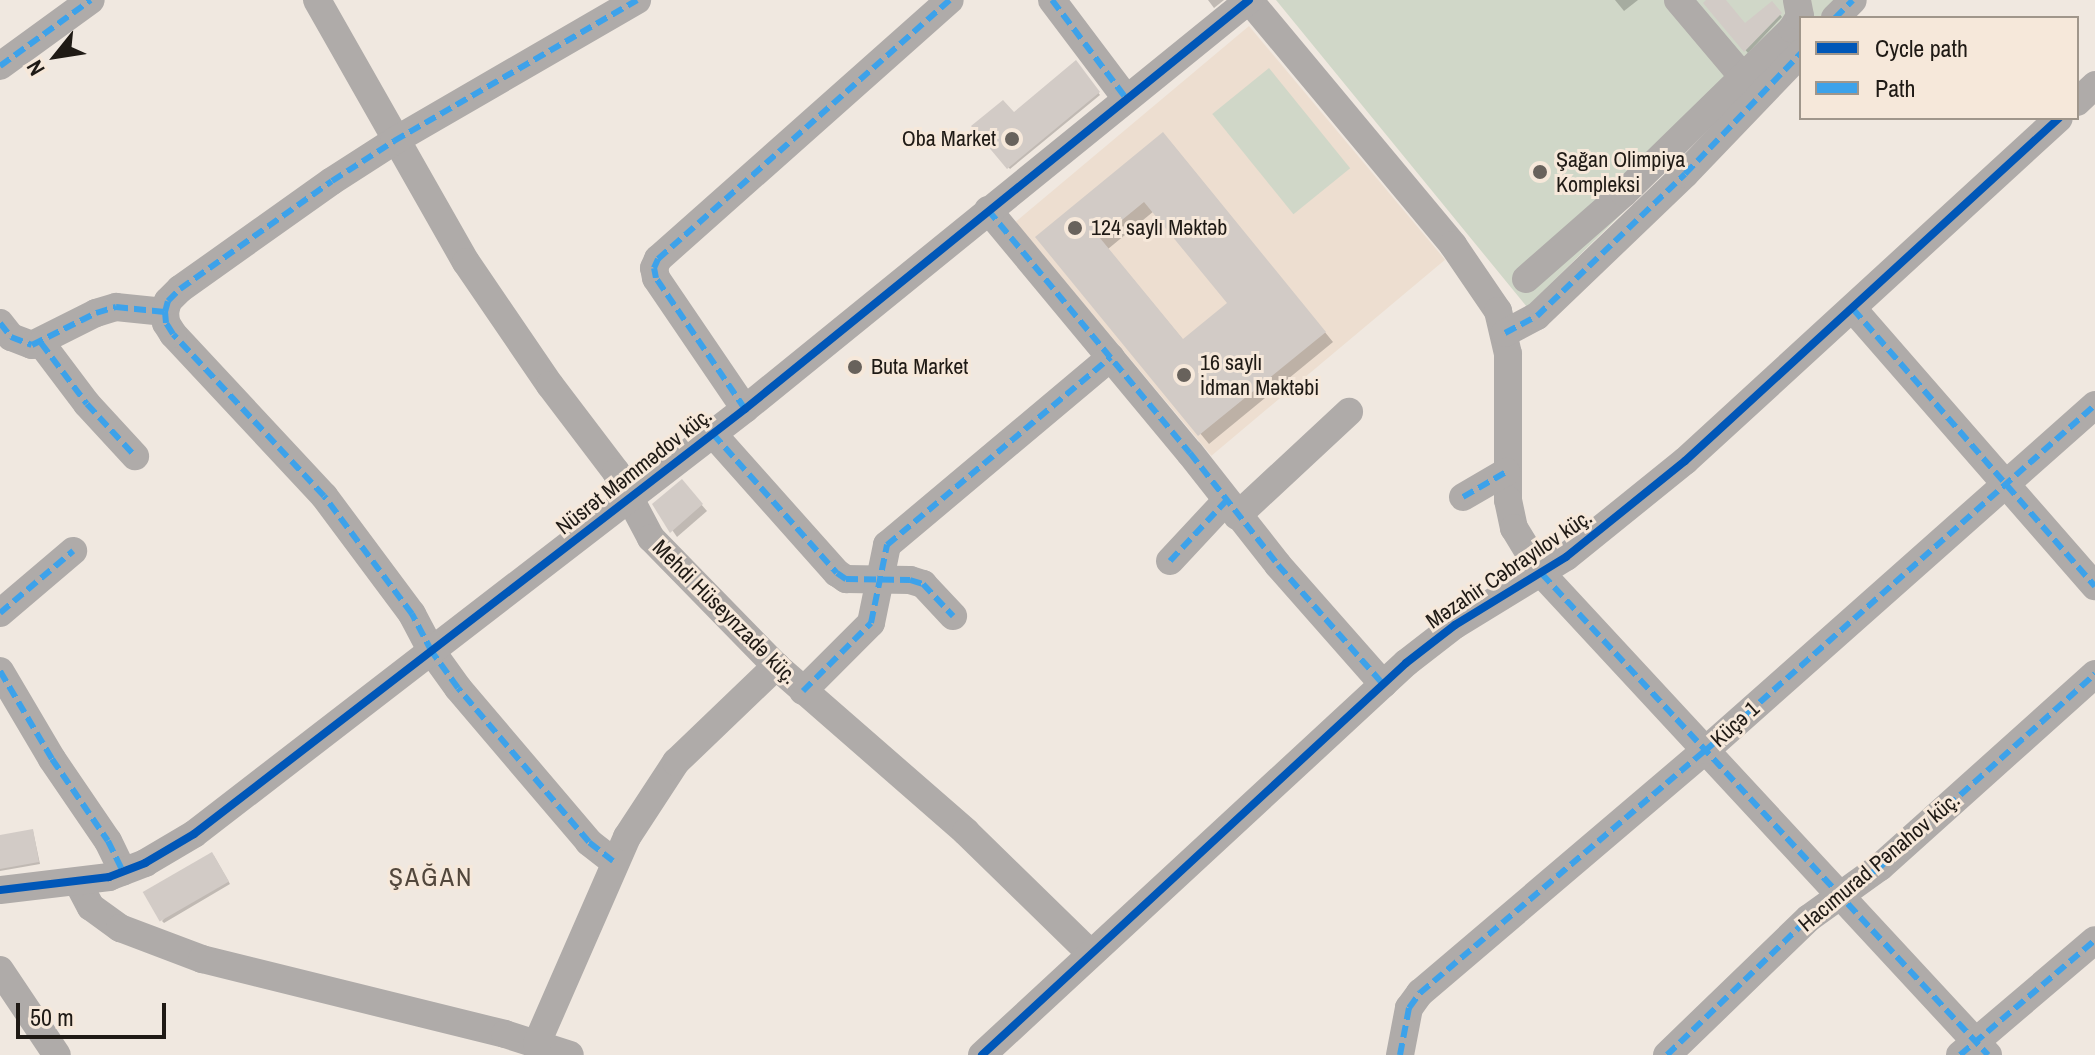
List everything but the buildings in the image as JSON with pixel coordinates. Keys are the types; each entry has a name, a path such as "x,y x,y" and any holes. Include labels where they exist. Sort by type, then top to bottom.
{"street":[{"path":"0,66 91,0"},
{"name":"Mehdi Hüseynzadə küç.","path":"317,0 394,141 466,262 550,385 608,460 651,538 776,666 966,832 1090,953"},
{"path":"613,861 589,842 458,688 432,652 412,614 324,496 173,334 166,323 165,312 168,301 180,289 394,141 637,0"},
{"path":"745,409 656,278 654,268 658,259 950,0"},
{"path":"1052,0 1125,97"},
{"path":"1249,0 1485,287 1505,333 1508,354 1506,472 1514,528 1542,574 1840,896 1974,1050 2095,940"},
{"name":"Nüsrət Məmmədov küç.","path":"0,890 78,883 123,872 194,834 745,409 1125,97 1249,0"},
{"path":"1678,0 1743,77"},
{"path":"1837,16 1853,0"},
{"path":"1526,279 1624,193 1792,29 1799,18"},
{"path":"1505,333 1537,316 1685,174 1799,55"},
{"path":"2079,100 2095,85"},
{"name":"Məzahir Cəbrayılov küç.","path":"982,1055 1383,684 1455,625 1542,574 1685,461 2057,120"},
{"path":"988,210 1232,509 1383,684"},
{"path":"4,334 32,345 96,313 116,307 165,312"},
{"path":"1853,309 2095,586"},
{"path":"41,343 87,404 135,456"},
{"path":"803,691 871,623 883,557 894,538 1111,357"},
{"name":"Küçə 1","path":"1400,1055 1409,1008 1420,993 1706,750 2095,405"},
{"path":"1170,561 1349,412"},
{"path":"713,434 837,573 846,579 910,580 923,584 953,616"},
{"path":"1463,497 1506,472"},
{"path":"0,613 73,551"},
{"path":"537,1043 613,861 676,762 776,666"},
{"path":"0,671 60,771 108,841 123,872"},
{"name":"Hacımurad Pənahov küç.","path":"1667,1055 1809,918 1880,867 2095,674"},
{"path":"78,883 83,895 102,917 120,928 172,948 260,975 537,1043 570,1055"},
{"path":"0,970 57,1055"}],"shaded area":[{"path":"1249,26 1445,260 1211,456 1015,222"}],"green space":[{"name":"Şağan Olimpiya Kompleksi","path":"1276,0 1839,0 1823,16 1799,16 1799,39 1527,307"},
{"path":"1269,68 1350,168 1293,214 1212,114"}],"marked path":[{"path":"0,66 91,0"},
{"path":"613,861 589,842 458,688 432,652 412,614 324,496 173,334 166,323 165,312 168,301 180,289 332,181 394,141 637,0"},
{"path":"745,409 656,278 654,268 658,259 950,0"},
{"path":"1052,0 1125,97"},
{"path":"1837,16 1853,0"},
{"path":"1505,333 1537,316 1685,174 1799,55"},
{"path":"988,210 1190,453 1278,565 1383,684"},
{"path":"0,323 11,337 32,345 96,313 116,307 165,312"},
{"path":"1853,309 2095,586"},
{"path":"41,343 87,404 135,456"},
{"path":"803,691 871,623 887,545 1111,357"},
{"path":"1400,1055 1409,1008 1420,993 1706,750 2095,405"},
{"path":"713,434 837,573 846,579 910,580 923,584 953,616"},
{"path":"1463,497 1506,472"},
{"path":"1170,561 1226,501"},
{"path":"0,613 73,551"},
{"path":"1542,574 1988,1055"},
{"path":"0,671 52,759 108,841 123,872"},
{"path":"1667,1055 1809,918 1880,867 2095,674"},
{"path":"1960,1055 2095,940"}],"cycle path":[{"path":"0,890 109,877 145,863 194,834 745,409 1249,0"},
{"path":"982,1055 1406,663 1455,625 1566,557 1685,461 2057,120"}],"place":[{"name":"Oba Market","path":"1012,139"},
{"name":"Şağan Olimpiya Kompleksi","path":"1540,172"},
{"name":"124 saylı Məktəb","path":"1075,228"},
{"name":"Buta Market","path":"855,367"},
{"name":"16 saylı İdman Məktəbi","path":"1184,375"}],"district":[{"name":"ŞAĞAN","path":"431,877"}]}
